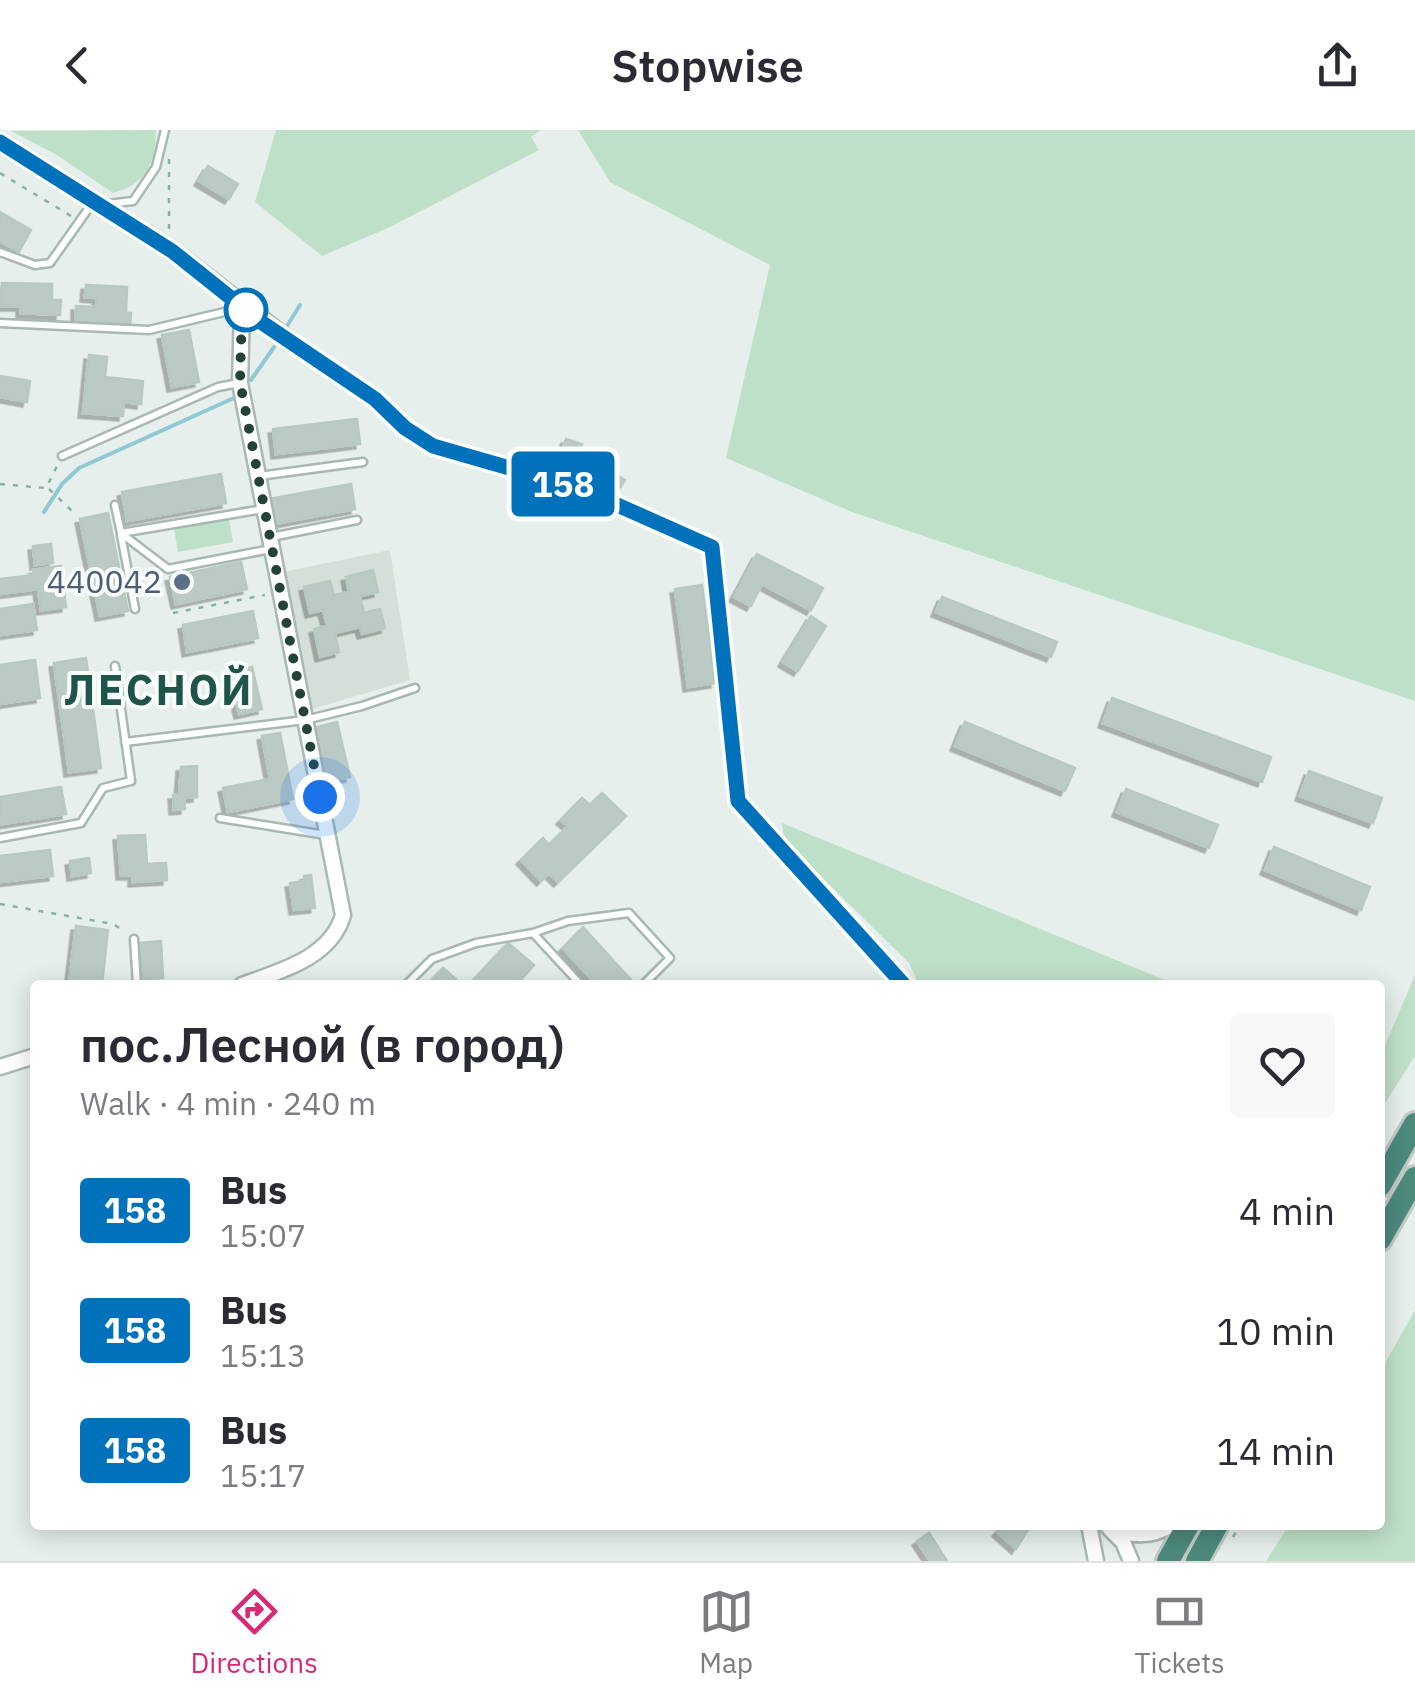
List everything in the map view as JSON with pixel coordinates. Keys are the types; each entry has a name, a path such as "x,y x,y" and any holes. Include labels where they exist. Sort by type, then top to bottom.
{"highway":[{"path":"1385,1175 1415,1124"},
{"path":"1385,1230 1415,1178"},
{"path":"1168,1561 1185,1530"},
{"path":"1197,1561 1214,1530"}],"street":[{"path":"0,142 167,248 242,308 375,399 405,428 433,446 579,488 712,547 738,801 899,980"},
{"path":"242,308 240,382 343,915 338,933 301,963 255,980"},
{"path":"242,328 250,335 258,331 261,322"},
{"path":"0,1067 30,1058"},
{"path":"1090,1530 1096,1561"},
{"path":"1111,1530 1123,1542 1131,1561"},
{"path":"1117,1530 1142,1535 1156,1530"}],"lane":[{"path":"0,252 34,265 50,264 96,203 133,201 156,167 165,132"},
{"path":"0,324 148,330 242,308"},
{"path":"62,456 240,382"},
{"path":"258,476 363,462"},
{"path":"115,505 135,610"},
{"path":"121,533 264,509"},
{"path":"121,533 168,568 358,520"},
{"path":"0,838 80,823 103,788 131,781 115,666"},
{"path":"125,742 306,720 415,688"},
{"path":"220,818 328,836"},
{"path":"411,980 432,959 476,943 629,913 670,958 648,980"},
{"path":"533,933 576,980"},
{"path":"134,940 136,980"}],"path":[{"path":"165,132 172,217 167,248"},
{"path":"0,173 80,221"},
{"path":"46,488 62,456"},
{"path":"0,484 46,488 73,512"},
{"path":"174,612 280,592"},
{"path":"0,904 114,924 134,940"}],"shaded area":[{"path":"390,550 410,680 309,710 283,572"}],"green space":[{"path":"156,130 147,170 134,184 113,193 57,155 11,131"},
{"path":"276,130 541,130 531,137 539,150 390,227 322,256 255,202"},
{"path":"578,130 1415,130 1415,701 852,512 726,458 770,265 610,182"},
{"path":"229,519 233,542 178,552 174,528"},
{"path":"782,823 1165,980 917,980 909,963 784,840"},
{"path":"1415,975 1415,1056 1385,1103 1385,1045"},
{"path":"1415,1310 1415,1561 1266,1561 1286,1530 1385,1530 1385,1363"}],"building":[{"path":"208,166 238,184 229,199 199,181"},
{"path":"0,212 31,230 19,252 0,241"},
{"path":"2,283 52,284 52,300 61,300 60,315 21,313 21,306 1,306"},
{"path":"86,285 127,287 130,326 76,321 76,306 96,307 97,298 85,297"},
{"path":"189,330 199,382 172,387 162,335"},
{"path":"89,355 107,357 105,377 143,381 141,404 124,402 123,416 83,413"},
{"path":"0,376 30,381 27,402 0,397"},
{"path":"357,419 360,444 276,454 273,429"},
{"path":"566,439 582,444 574,469 557,463"},
{"path":"596,461 625,480 617,492 588,473"},
{"path":"221,474 226,503 127,521 122,492"},
{"path":"351,484 355,509 274,524 269,499"},
{"path":"108,513 128,611 100,616 80,519"},
{"path":"51,544 53,563 35,565 33,546"},
{"path":"757,554 823,588 811,610 762,584 751,606 734,597"},
{"path":"241,562 247,589 176,604 170,577"},
{"path":"61,566 66,607 41,610 38,589 0,594 0,579 34,575 33,570"},
{"path":"373,570 378,592 360,596 364,613 380,609 385,628 362,634 360,627 335,633 339,652 320,657 314,629 327,626 323,610 310,613 304,587 330,581 334,595 349,592 346,577"},
{"path":"702,585 715,683 688,687 675,589"},
{"path":"942,597 1057,642 1051,657 936,612"},
{"path":"33,604 37,630 0,635 0,609"},
{"path":"253,611 258,638 187,652 183,625"},
{"path":"811,616 826,626 798,671 783,662"},
{"path":"86,658 101,768 69,772 54,663"},
{"path":"35,660 40,698 0,704 0,665"},
{"path":"252,667 262,709 239,714 229,673"},
{"path":"1112,698 1271,757 1262,782 1103,723"},
{"path":"337,722 350,777 326,781 314,728"},
{"path":"965,722 1075,768 1065,791 955,746"},
{"path":"280,733 293,799 228,812 223,788 270,779 262,736"},
{"path":"197,766 197,797 184,798 185,809 174,810 173,795 179,795 181,767"},
{"path":"1309,771 1382,798 1373,823 1300,796"},
{"path":"61,787 66,814 2,824 0,797"},
{"path":"1126,789 1218,825 1209,848 1117,812"},
{"path":"602,793 626,816 558,882 549,873 541,881 521,860 543,838 549,845 568,826 561,820 582,798 590,805"},
{"path":"145,835 147,864 166,863 167,880 133,882 133,875 121,875 118,836"},
{"path":"1274,847 1370,887 1361,910 1265,870"},
{"path":"50,850 53,876 0,882 0,856"},
{"path":"89,858 91,873 72,876 70,861"},
{"path":"311,875 315,908 294,910 290,883 305,881 304,876"},
{"path":"76,926 108,930 103,980 70,980"},
{"path":"583,927 631,980 592,980 563,948"},
{"path":"161,941 163,978 142,979 140,943"},
{"path":"508,943 534,965 520,980 474,980"},
{"path":"443,968 456,979 455,980 432,980"},
{"path":"999,1530 1028,1530 1016,1549"},
{"path":"929,1533 947,1561 930,1561 917,1541"}],"waterway":[{"path":"287,326 300,305"},
{"path":"251,380 274,347"},
{"path":"44,512 62,484 79,468 234,398"}],"bus line":[{"name":"158","path":"0,142 172,251 261,322 375,399 405,428 433,446 579,488 712,547 738,801 899,980"}],"place":[{"name":"440042","path":"182,582"}],"district":[{"name":"ЛЕСНОЙ","path":"159,690"}],"route":[{"path":"246,310 242,308 240,382 320,797"}]}
